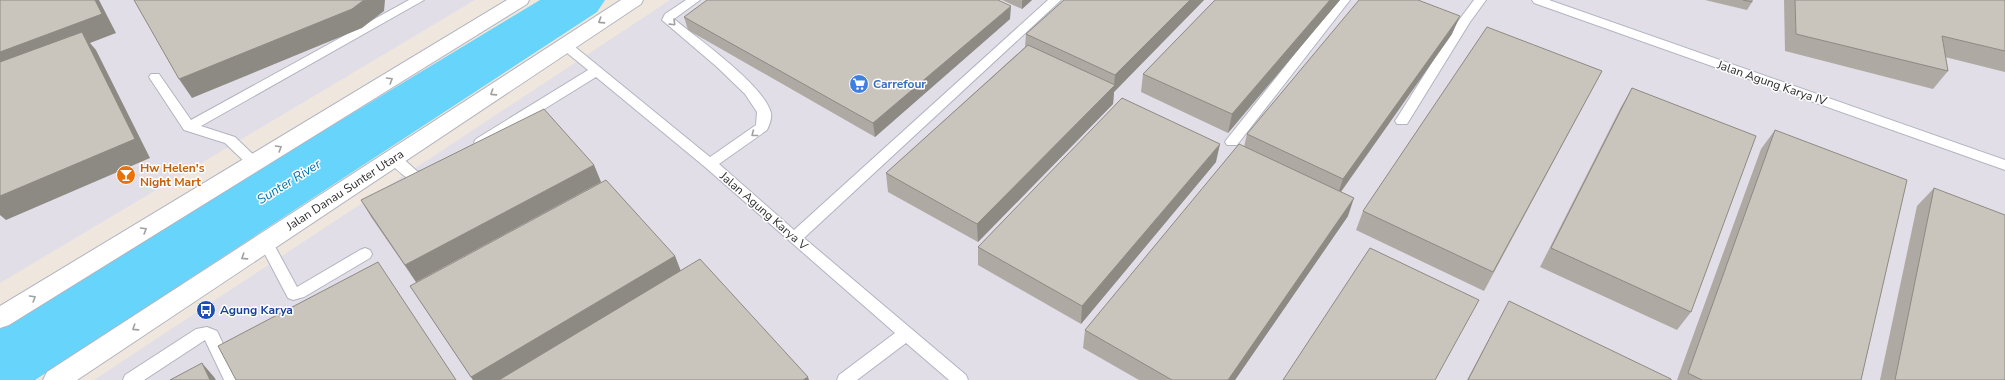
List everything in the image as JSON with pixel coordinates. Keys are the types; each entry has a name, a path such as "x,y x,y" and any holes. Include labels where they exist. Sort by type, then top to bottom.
{"main road":[{"name":"Jalan Danau Sunter Utara","path":"56,380 634,0"},
{"path":"0,318 517,1"}],"lane":[{"path":"189,127 418,0"},
{"path":"694,0 669,17 668,20 740,80 762,107 765,113 762,127 710,164"},
{"path":"794,238 1055,0"},
{"path":"1232,142 1344,0"},
{"path":"1402,121 1465,20 1480,0"},
{"name":"Jalan Agung Karya IV","path":"1538,0 2005,165"},
{"path":"1452,14 1465,20"},
{"name":"Jalan Agung Karya V","path":"565,45 710,164 794,238 907,333 957,379"},
{"path":"472,148 596,71"},
{"path":"155,76 189,127 230,140 254,163"},
{"path":"394,158 413,176 418,178 425,177 438,169"},
{"path":"266,243 293,294 299,293 366,254"},
{"path":"131,380 202,334 207,333 211,336 232,380"},
{"path":"849,379 907,333"}],"shaded area":[{"path":"0,0 475,0 0,283"},
{"path":"670,0 2005,0 2005,380 94,380"}],"building":[{"path":"0,0 95,0 102,14 0,52"},
{"path":"134,0 364,0 352,9 179,79"},
{"name":"Carrefour","path":"707,0 998,0 1011,6 873,123 684,17"},
{"path":"1064,0 1190,0 1115,75 1026,34"},
{"path":"1215,0 1330,0 1232,114 1143,74"},
{"path":"1359,0 1418,0 1460,16 1343,179 1247,134"},
{"path":"1795,0 2005,0 2005,51 1942,36 1948,71 1796,34"},
{"path":"1487,27 1602,71 1493,272 1363,211"},
{"path":"82,32 135,139 0,196 0,62"},
{"path":"1028,45 1115,85 977,224 886,173"},
{"path":"1632,88 1756,136 1691,312 1551,248"},
{"path":"1122,98 1220,144 1082,306 978,247"},
{"path":"544,109 594,165 405,265 361,200"},
{"path":"1775,130 1907,180 1861,380 1702,380 1688,373"},
{"path":"1239,144 1354,198 1228,380 1172,380 1085,330"},
{"path":"606,180 675,256 471,377 410,286"},
{"path":"1934,188 2005,215 2005,380 1895,380"},
{"path":"1370,248 1479,300 1435,380 1283,380"},
{"path":"700,259 808,377 803,380 499,380"},
{"path":"378,262 456,380 236,380 218,346"},
{"path":"1509,301 1671,379 1671,380 1468,380"},
{"path":"202,363 210,380 170,380"}],"waterway":[{"name":"Sunter River","path":"0,364 578,0"}],"place":[{"name":"Carrefour","path":"859,84"},
{"name":"Hw Helen's Night Mart","path":"126,175"},
{"name":"Agung Karya","path":"206,310"}]}
